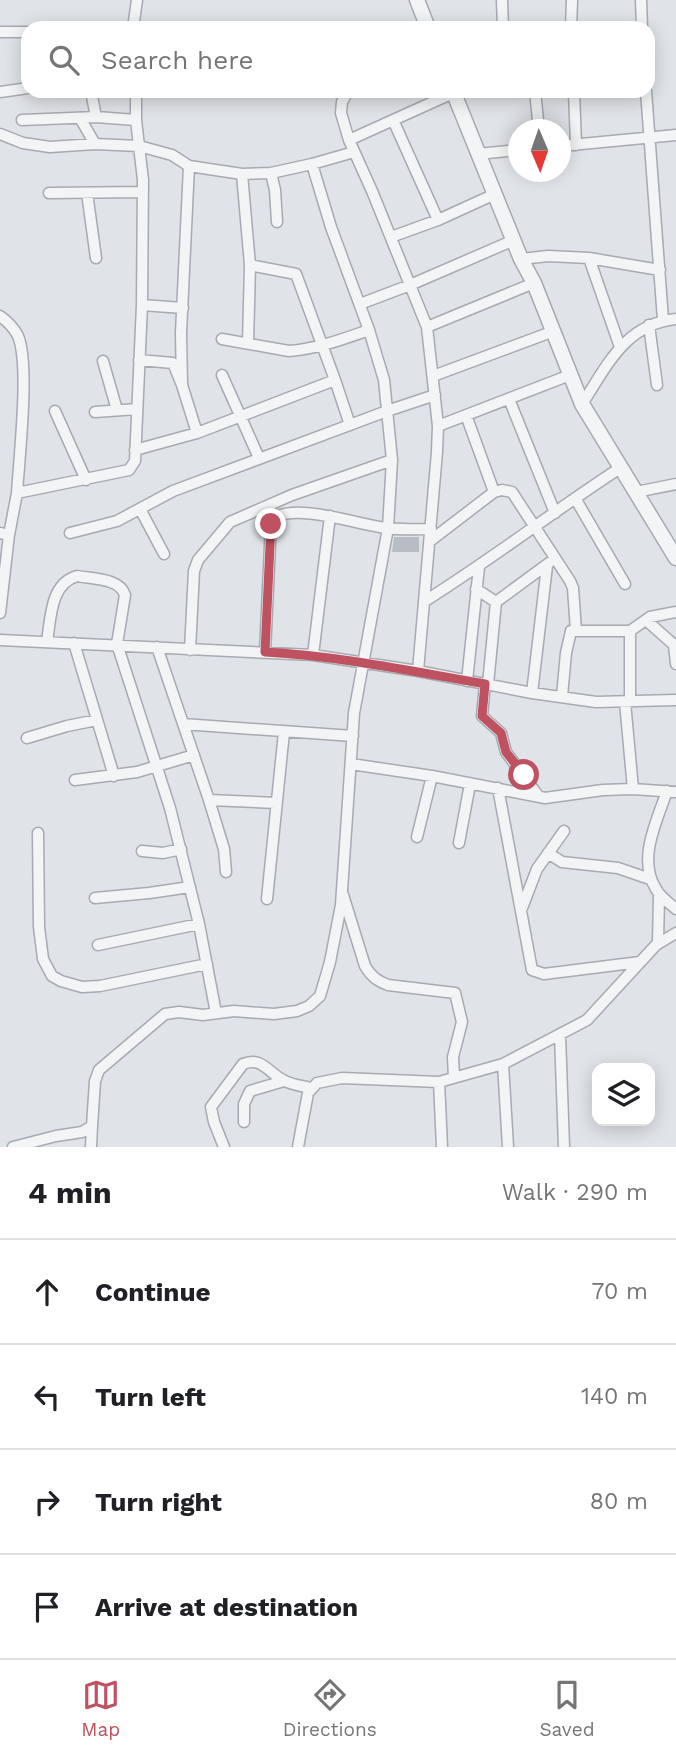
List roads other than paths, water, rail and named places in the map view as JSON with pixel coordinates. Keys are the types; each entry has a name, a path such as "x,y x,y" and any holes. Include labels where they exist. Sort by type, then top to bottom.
{"street":[{"path":"134,21 136,0"},
{"path":"417,0 425,21"},
{"path":"502,0 503,21"},
{"path":"571,21 572,0"},
{"path":"641,0 642,21"},
{"path":"0,32 21,32"},
{"path":"0,92 21,89"},
{"path":"92,98 96,117"},
{"path":"17,493 129,470 133,466 142,305 143,192 136,98"},
{"path":"344,98 341,113 349,140 427,327 438,426 418,671"},
{"path":"349,140 440,98"},
{"path":"455,98 582,404 676,558"},
{"path":"536,98 537,119"},
{"path":"574,98 576,145"},
{"path":"647,98 663,320"},
{"path":"22,120 96,117 136,120"},
{"path":"80,118 95,144"},
{"path":"393,120 438,220"},
{"path":"0,134 23,143 50,147 95,144 139,146 172,155 188,166 242,174 271,173 354,152"},
{"path":"571,145 676,135"},
{"path":"478,154 508,151"},
{"path":"91,1147 95,1081 99,1070 165,1014 179,1012 195,1016 234,1011 274,1014 297,1011 316,1002 330,962 342,889 353,736 388,528 392,460 384,380 312,164"},
{"path":"182,384 181,333 188,166"},
{"path":"271,173 277,222"},
{"path":"242,174 250,265 248,343"},
{"path":"49,193 143,192"},
{"path":"87,193 96,258"},
{"path":"391,237 438,220 495,194"},
{"path":"360,304 514,240"},
{"path":"521,259 548,256 589,258 660,270"},
{"path":"589,258 620,346"},
{"path":"250,265 296,274 350,425"},
{"path":"427,327 534,283"},
{"path":"142,305 183,308"},
{"path":"0,316 17,335 22,349 23,383 17,493 4,534 0,613"},
{"path":"582,404 620,346 656,321 676,319"},
{"path":"649,325 657,385"},
{"path":"222,339 289,351 323,346 369,330"},
{"path":"433,376 554,331"},
{"path":"139,360 173,363 197,433"},
{"path":"103,361 117,410"},
{"path":"222,375 259,458"},
{"path":"438,426 570,375"},
{"path":"135,450 197,433 335,380"},
{"path":"70,533 117,521 173,491 387,411 435,396"},
{"path":"509,399 555,513"},
{"path":"94,412 137,409"},
{"path":"55,411 86,480"},
{"path":"466,415 495,492"},
{"path":"190,650 194,571 198,560 230,522 292,495 392,460"},
{"path":"425,601 479,567 620,468"},
{"path":"636,492 676,484"},
{"path":"265,652 271,524 274,517 281,513 330,516 430,535 502,490 512,492 534,526 550,563 573,588 576,631"},
{"path":"575,498 625,583"},
{"path":"140,509 164,554"},
{"path":"313,655 330,516"},
{"path":"539,797 506,752 501,733 482,716 496,602 550,563"},
{"path":"532,693 550,563"},
{"path":"467,681 479,567"},
{"path":"47,641 57,591 72,577 116,584 124,590 117,644 181,849 216,1013"},
{"path":"476,589 496,602"},
{"path":"562,696 571,631 630,631 646,620 676,612"},
{"path":"646,620 674,645 676,664"},
{"path":"630,631 628,702 632,789"},
{"path":"0,640 313,655 596,702 676,700"},
{"path":"75,643 114,776"},
{"path":"157,647 209,800 224,849 226,872"},
{"path":"27,738 97,720"},
{"path":"183,724 353,736"},
{"path":"267,900 284,732"},
{"path":"75,780 114,776 157,767 194,755"},
{"path":"351,764 432,776 539,797 553,798 632,789 672,792 648,853 650,878 659,894 676,909"},
{"path":"417,837 432,776"},
{"path":"459,843 470,784"},
{"path":"498,788 532,970 537,973 586,970 640,962"},
{"path":"209,800 276,803"},
{"path":"521,910 537,869 564,831"},
{"path":"38,833 39,927 43,959 52,976 82,987 100,986 207,964"},
{"path":"142,851 163,853 181,849"},
{"path":"548,853 562,862 618,868 650,878"},
{"path":"95,898 190,887"},
{"path":"342,889 365,966 371,975 388,985 456,993 462,1022 453,1057 454,1077"},
{"path":"658,943 659,894"},
{"path":"98,945 199,924"},
{"path":"298,1147 311,1088 328,1080 342,1078 439,1082 503,1064 587,1020 658,943 676,933"},
{"path":"560,1035 564,1147"},
{"path":"224,1147 211,1107 239,1067 248,1061 255,1061 284,1081 311,1088"},
{"path":"503,1064 508,1147"},
{"path":"244,1122 244,1104 250,1091 284,1081"},
{"path":"439,1082 442,1147"},
{"path":"13,1147 82,1132 92,1126"}]}
